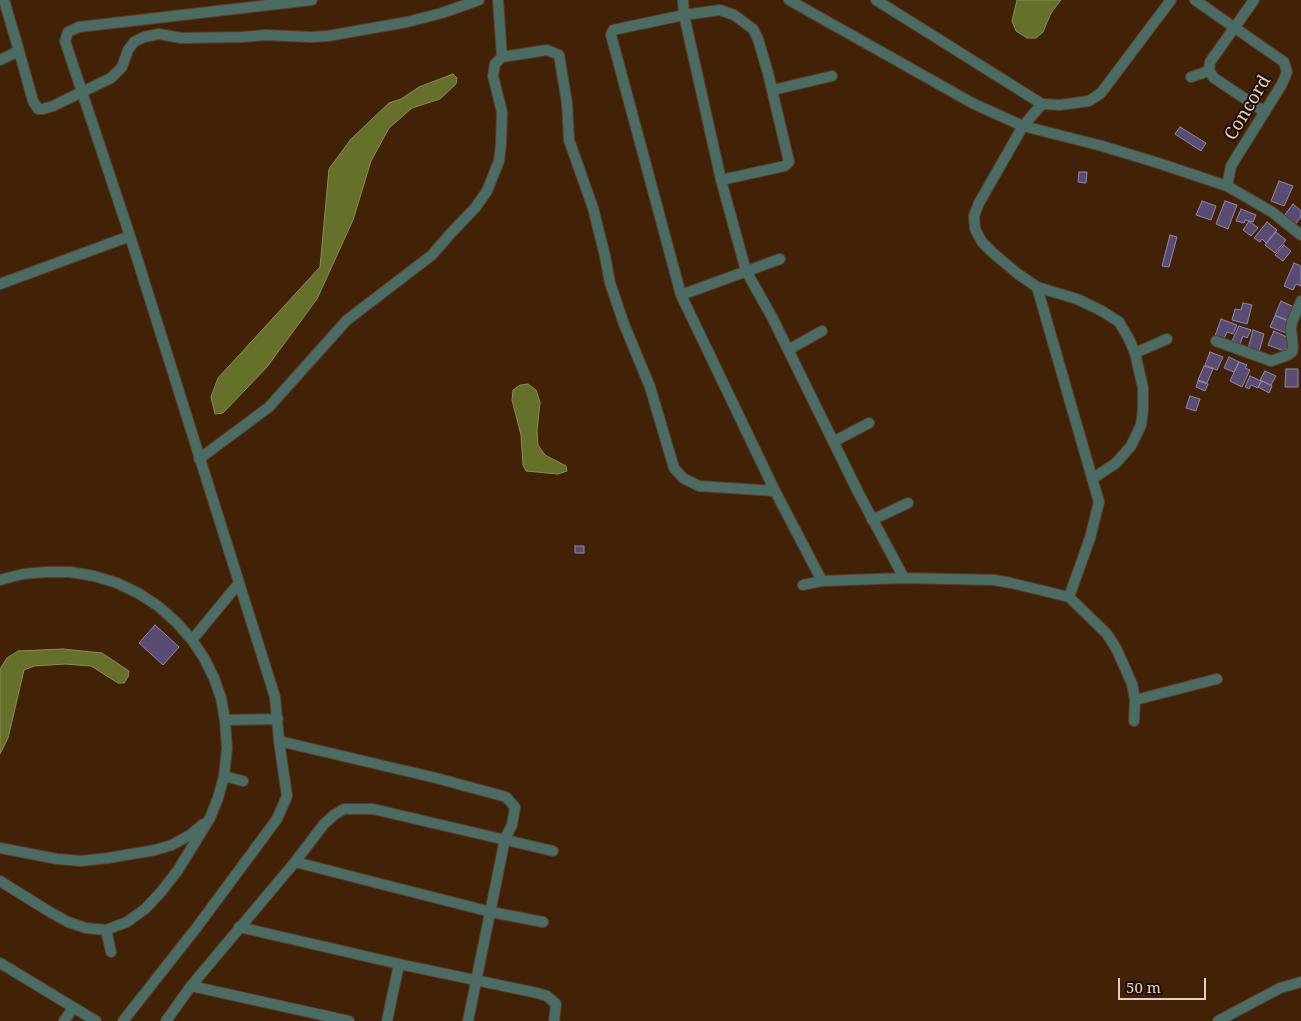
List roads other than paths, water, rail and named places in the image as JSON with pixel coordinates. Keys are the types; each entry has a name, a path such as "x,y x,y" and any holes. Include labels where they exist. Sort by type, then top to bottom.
{"street":[{"path":"4,0 33,101 38,109 53,106 111,78 122,67 128,50 134,42 144,37 159,34 181,38 242,38 273,35 328,36 408,22 480,0"},
{"path":"123,1021 197,927 277,819 287,796 275,697 130,236 65,42 68,32 79,27 312,0"},
{"path":"498,0 502,57"},
{"path":"683,0 684,15 721,180 746,271 772,317 872,520 904,578"},
{"path":"788,0 974,104 1023,126 1121,152 1227,186 1272,212 1301,235"},
{"path":"876,0 1042,104 1060,105 1089,101 1101,93 1171,0"},
{"name":"Concord","path":"1195,0 1284,62 1287,72 1282,84 1232,166 1227,186"},
{"path":"1208,70 1210,62 1254,0"},
{"path":"721,180 785,166 789,162 773,90 758,39 752,28 744,20 720,10 684,15 613,30 611,35 682,295 775,491 822,581"},
{"path":"199,459 269,407 347,320 432,255 475,208 487,191 498,161 502,112 493,76 495,64 502,57 547,50 559,55 567,104 569,140 593,208 610,283 624,324 650,386 674,468 683,478 699,486 775,491"},
{"path":"0,60 19,51"},
{"path":"1191,77 1208,70"},
{"path":"1208,70 1214,78 1265,112"},
{"path":"773,90 832,76"},
{"path":"1042,104 1023,126 979,203 974,216 975,229 982,242 1007,266 1037,287 1077,299 1119,322 1130,339 1143,388 1141,424 1131,446 1116,463 1092,479"},
{"path":"0,284 130,236"},
{"path":"682,295 780,259"},
{"path":"1037,287 1099,502 1090,538 1069,597"},
{"path":"1216,341 1271,361 1288,355 1292,352 1293,347 1292,322 1301,301"},
{"path":"788,350 822,331"},
{"path":"1135,352 1167,340"},
{"path":"833,442 869,423"},
{"path":"872,520 908,502"},
{"path":"0,580 22,574 46,572 78,573 117,583 138,593 158,606 192,640 214,678 221,698 227,748 224,776 210,818 178,870 146,909 127,922 106,930 86,928 68,922 0,881"},
{"path":"803,585 822,581 904,578 994,580 1069,597 1107,634 1117,650 1128,676 1135,700 1134,721"},
{"path":"192,640 239,583"},
{"path":"1135,700 1218,679"},
{"path":"225,720 278,719"},
{"path":"279,741 436,778 506,797 515,807 512,825 505,839 468,1021"},
{"path":"224,776 243,781"},
{"path":"166,1021 191,986 295,862 324,824 344,809 373,809 553,851"},
{"path":"0,848 57,859 81,861 108,858 155,850 172,845 190,835 210,818"},
{"path":"295,862 491,912 544,922"},
{"path":"239,927 547,996 556,1004 554,1021"},
{"path":"106,930 111,952"},
{"path":"0,963 96,1021"},
{"path":"386,1021 399,964"},
{"path":"1218,1021 1280,988 1301,982"},
{"path":"191,986 349,1021"},
{"path":"64,1021 73,1008"}]}
